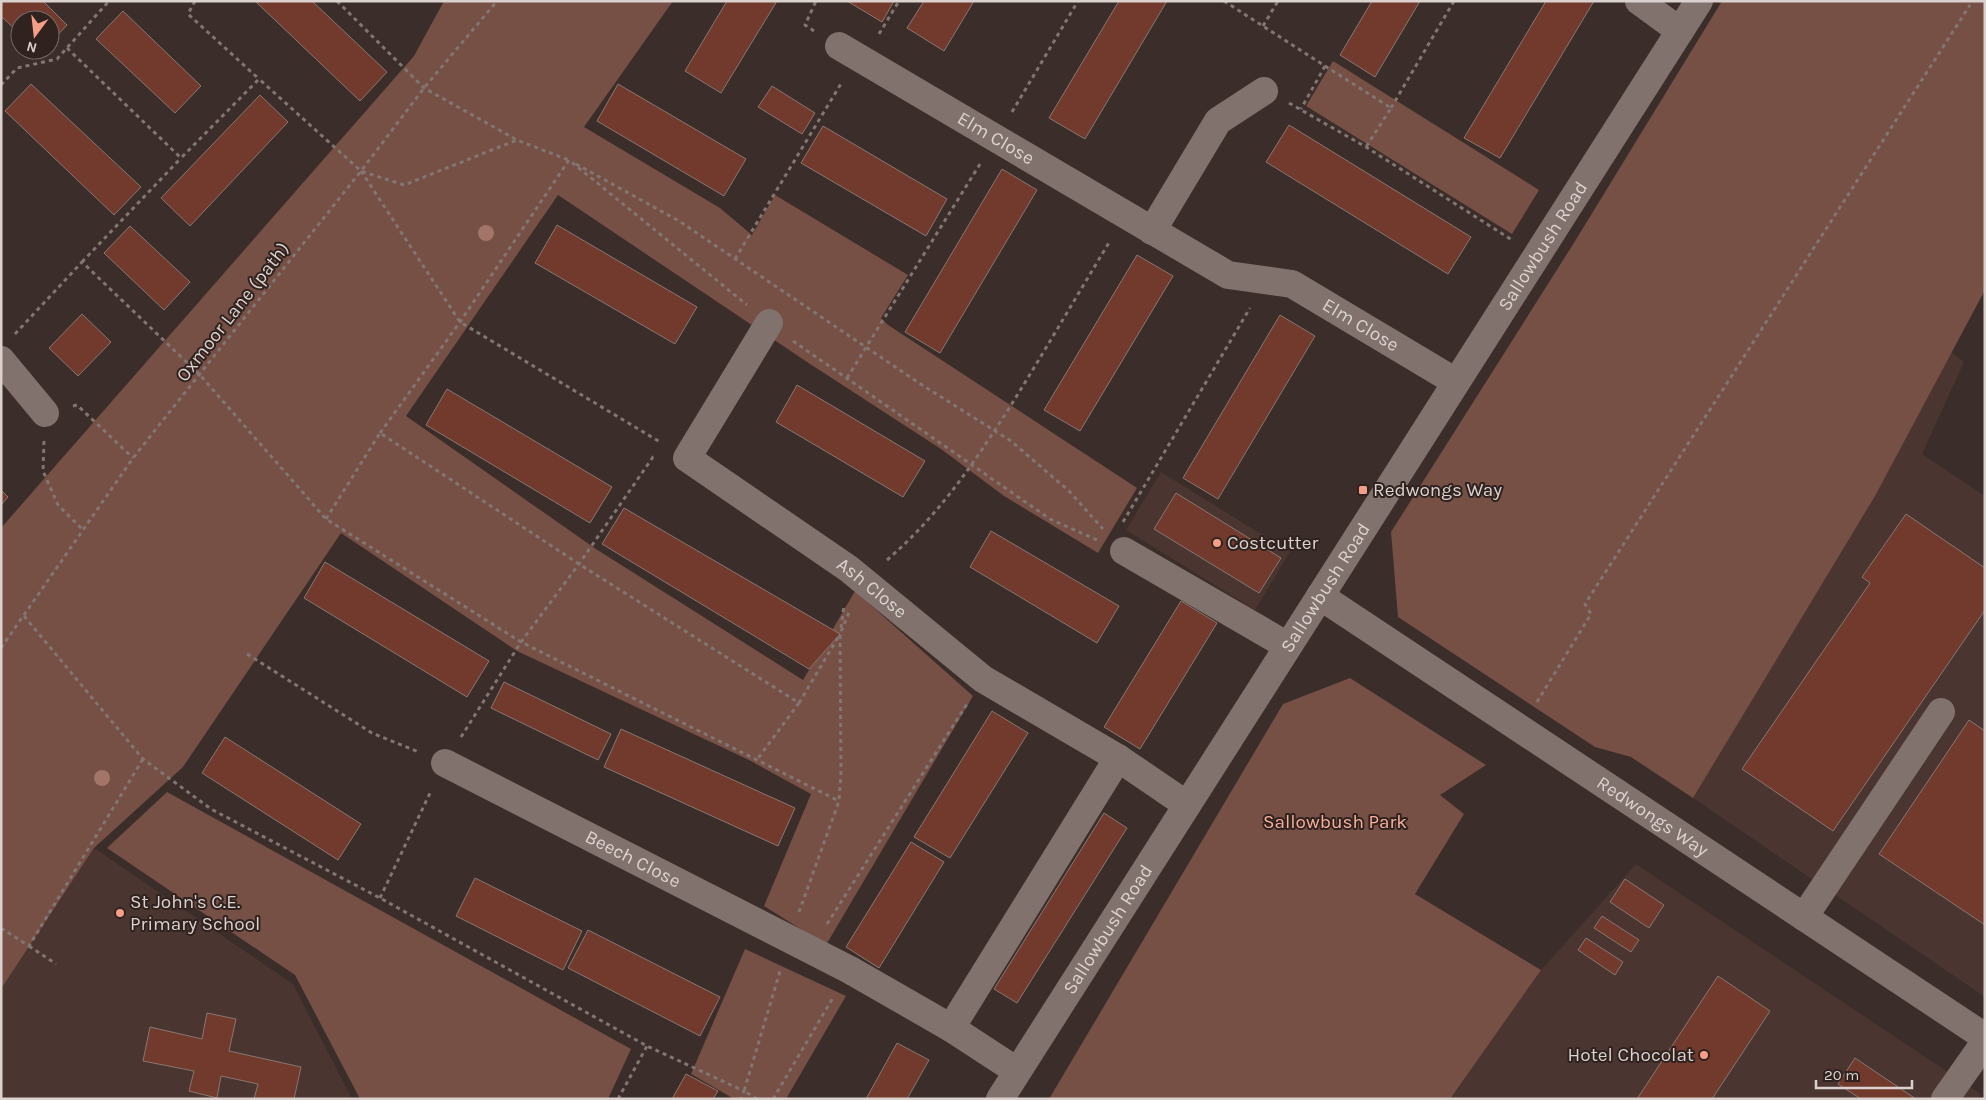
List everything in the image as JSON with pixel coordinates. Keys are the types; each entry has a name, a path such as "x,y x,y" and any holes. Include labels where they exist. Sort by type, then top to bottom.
{"street":[{"path":"1639,1 1680,30"},
{"name":"Sallowbush Road","path":"1000,1099 1698,1"},
{"name":"Elm Close","path":"853,54 1228,275 1292,284 1456,382"},
{"path":"1152,231 1218,121 1264,91"},
{"path":"687,458 769,324"},
{"path":"1,360 46,413"},
{"name":"Ash Close","path":"687,458 849,569 983,680 1118,758 1187,805"},
{"path":"1118,545 1288,646"},
{"name":"Redwongs Way","path":"1320,596 1985,1036"},
{"path":"1804,917 1941,712"},
{"path":"951,1028 1118,758"},
{"name":"Beech Close","path":"445,763 850,970 951,1028 1017,1071"},
{"path":"1945,1099 1985,1042"}],"path":[{"path":"1,85 17,68 57,59 109,1"},
{"path":"337,1 424,88 517,140 569,160 679,221 866,347 1011,441 1069,491 1118,545"},
{"name":"Oxmoor Lane (path)","path":"2,645 134,458 361,171 424,88 497,1"},
{"path":"735,259 853,54 899,1"},
{"path":"847,378 996,139 1078,1"},
{"path":"1224,1 1391,108"},
{"path":"1263,26 1278,1"},
{"path":"1366,147 1454,1"},
{"path":"195,2 188,14 361,171 460,322 687,458"},
{"path":"1520,728 1591,614 1585,604 1970,5"},
{"path":"67,48 181,158"},
{"path":"1301,109 1325,66"},
{"path":"15,334 181,158 260,80"},
{"path":"1264,91 1301,109 1366,147 1536,256"},
{"path":"361,171 404,185 517,140"},
{"path":"326,519 380,433 460,322 569,160"},
{"path":"569,160 769,324 1050,519 1118,545"},
{"path":"82,262 200,375 326,519 521,642 839,802"},
{"path":"1118,545 1250,311 1251,279"},
{"path":"84,530 58,505 43,471 46,413 77,405 134,458"},
{"path":"380,433 579,564 799,703"},
{"path":"380,898 445,763 521,642 579,564 653,457 687,458"},
{"path":"756,761 799,703 840,634 849,569"},
{"path":"24,616 143,759 211,809 380,898 647,1046 744,1091 741,1099"},
{"path":"247,654 372,733 445,763"},
{"path":"810,950 983,680"},
{"path":"29,946 143,759"},
{"path":"1,928 56,964"},
{"path":"773,1099 850,970"},
{"path":"618,1099 647,1046"}],"shaded area":[{"path":"1951,352 1964,362 1922,454 1985,496 1985,997 1693,798"},
{"path":"1161,472 1290,552 1255,610 1126,530"},
{"name":"St John's C.E. Primary School","path":"94,848 293,984 352,1099 1,1099 1,989"},
{"path":"1636,864 1981,1094 1978,1099 1426,1099"}],"green space":[{"path":"444,1 673,1 584,127 720,208 752,235 775,195 908,275 881,318 888,325 1137,488 1098,553 1004,496 941,449 807,362 558,195 406,416 596,549 803,680 855,591 973,696 826,945 764,906 811,794 749,760 517,651 341,533 183,767 94,848 1,989 1,528 414,56"},
{"path":"1722,1 1985,1 1985,290 1875,496 1693,798 1631,757 1595,747 1398,617 1391,532 1572,246"},
{"path":"1333,61 1539,190 1512,234 1306,106"},
{"name":"Sallowbush Park","path":"1350,678 1486,765 1440,795 1464,814 1415,894 1541,970 1450,1099 1049,1099 1283,704"},
{"path":"167,792 631,1049 608,1099 360,1099 295,975 107,848"},
{"path":"745,949 846,996 786,1099 734,1099 691,1074"}],"building":[{"path":"1,1 43,1 52,10 10,10 10,25 1,16"},
{"path":"255,1 312,1 387,72 360,101"},
{"path":"727,1 777,1 721,93 685,71"},
{"path":"847,1 894,1 882,22"},
{"path":"924,1 974,1 944,51 907,28"},
{"path":"1119,1 1167,1 1085,139 1049,118"},
{"path":"1372,1 1420,1 1375,77 1340,55"},
{"path":"1546,1 1594,1 1500,158 1464,138"},
{"path":"123,11 201,86 175,113 96,39"},
{"path":"60,18 67,25 60,32"},
{"path":"31,84 141,187 114,215 5,111"},
{"path":"618,84 746,159 724,196 597,121"},
{"path":"772,86 815,113 802,134 758,107"},
{"path":"260,95 288,122 190,226 161,198"},
{"path":"1289,125 1471,237 1448,274 1266,162"},
{"path":"823,126 947,199 926,236 801,163"},
{"path":"1002,169 1037,190 940,353 905,332"},
{"path":"557,225 697,307 675,344 535,263"},
{"path":"130,226 190,282 164,310 104,253"},
{"path":"1137,255 1173,276 1080,431 1044,410"},
{"path":"82,314 111,342 78,376 49,348"},
{"path":"1280,315 1315,336 1218,499 1183,478"},
{"path":"797,385 925,461 903,497 776,422"},
{"path":"447,389 612,487 590,523 426,425"},
{"path":"1,490 8,497 1,505"},
{"name":"Costcutter","path":"1176,493 1281,558 1259,593 1154,529"},
{"path":"624,508 840,634 809,669 602,544"},
{"path":"1906,514 1985,568 1985,610 1833,831 1742,769 1870,583 1862,577"},
{"path":"991,531 1119,606 1097,643 970,567"},
{"path":"325,562 489,661 467,697 304,598"},
{"path":"1181,601 1217,623 1140,749 1104,727"},
{"path":"504,682 611,734 598,760 491,708"},
{"path":"992,711 1028,733 950,858 914,837"},
{"path":"1969,720 1985,731 1985,925 1879,854"},
{"path":"621,729 795,808 778,846 604,767"},
{"path":"225,737 361,824 338,860 202,773"},
{"path":"1104,813 1127,828 1017,1003 994,989"},
{"path":"911,842 944,862 879,968 846,947"},
{"path":"475,878 582,931 563,970 456,916"},
{"path":"1625,879 1664,905 1649,928 1610,902"},
{"path":"1602,916 1639,940 1631,952 1594,928"},
{"path":"588,930 720,997 700,1036 568,968"},
{"path":"1586,938 1623,962 1615,975 1578,950"},
{"name":"Hotel Chocolat","path":"1718,976 1770,1011 1712,1099 1637,1099"},
{"path":"207,1013 236,1019 229,1051 301,1067 294,1099 254,1099 258,1084 221,1076 217,1098 189,1091 194,1071 143,1061 150,1027 202,1039"},
{"path":"897,1043 929,1060 907,1099 866,1099"},
{"path":"1855,1058 1916,1099 1861,1099 1838,1084"},
{"path":"686,1074 718,1091 713,1099 672,1099"}],"place":[{"name":"Redwongs Way","path":"1363,490"},
{"name":"Costcutter","path":"1217,543"},
{"name":"St John's C.E. Primary School","path":"120,913"},
{"name":"Hotel Chocolat","path":"1704,1055"}]}
